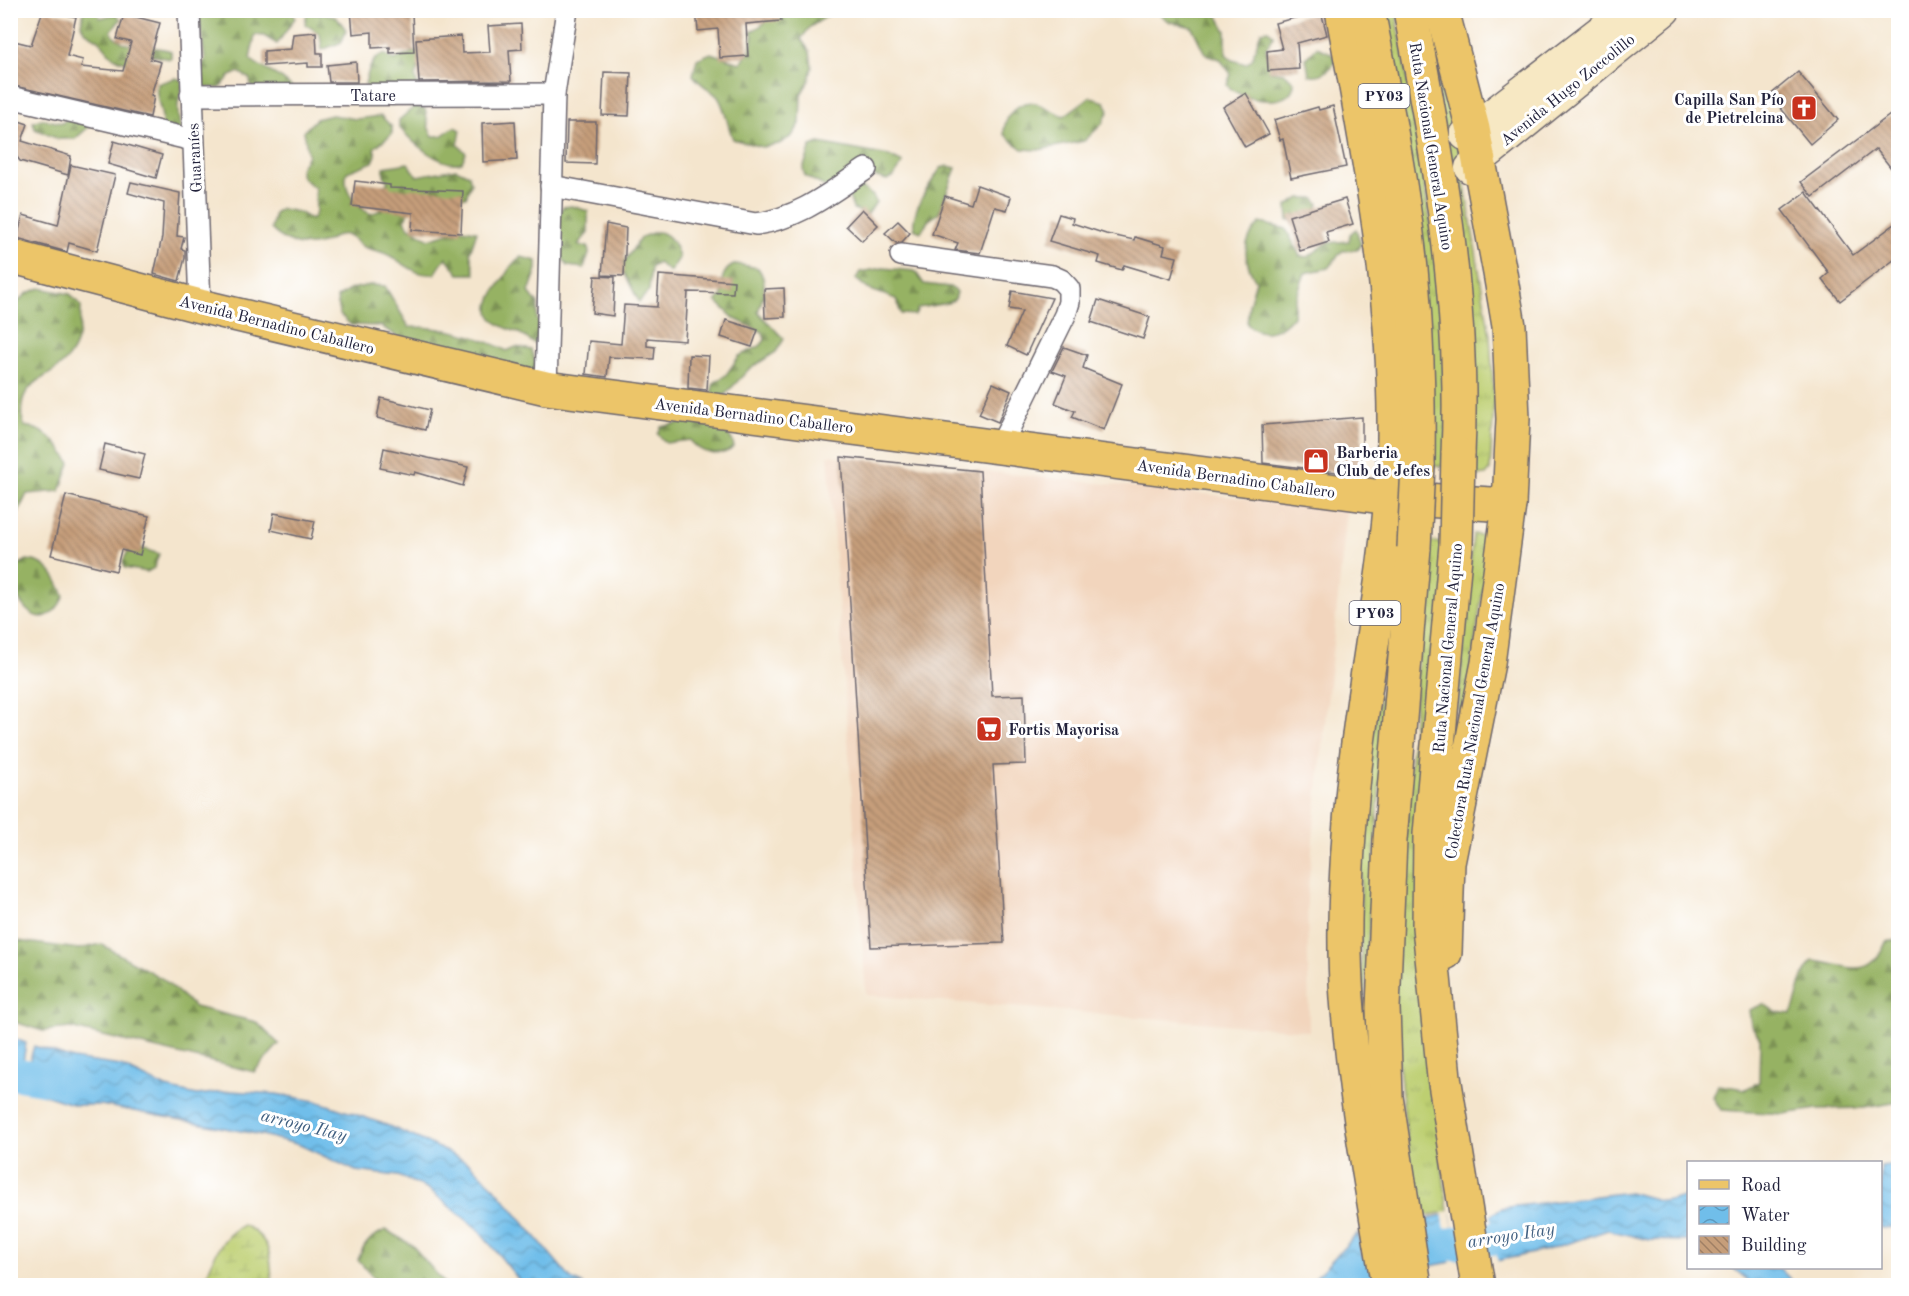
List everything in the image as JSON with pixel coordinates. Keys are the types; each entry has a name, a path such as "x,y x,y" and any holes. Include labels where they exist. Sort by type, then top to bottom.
{"main road":[{"name":"PY03","path":"1342,10 1382,235 1392,342 1394,440 1390,498 1352,797 1346,895 1347,997 1359,1106 1390,1216 1415,1286"},
{"name":"PY03","path":"1368,10 1400,182 1409,252 1418,379 1418,465 1414,548 1390,840 1383,1008 1390,1216 1388,1286"},
{"name":"Ruta Nacional General Aquino","path":"1410,10 1439,165 1450,254 1457,352 1456,545 1430,834 1429,927 1444,1077 1479,1286"},
{"name":"Colectora Ruta Nacional General Aquino","path":"1444,22 1472,148 1491,302 1499,371 1503,505 1488,663 1448,863 1444,933 1463,1200"},
{"name":"Avenida Bernadino Caballero","path":"10,256 200,306 546,388 1390,498 1503,505"}],"street":[{"name":"Guaraníes","path":"189,10 200,306"},
{"path":"546,388 554,94 567,10"},
{"name":"Avenida Hugo Zoccolillo","path":"1564,75 1627,10"},
{"name":"Avenida Hugo Zoccolillo","path":"1472,148 1564,75 1665,10"},
{"name":"Tatare","path":"191,95 554,94"},
{"path":"10,97 193,140"},
{"path":"551,186 756,224 780,221 812,205 866,170"},
{"path":"901,255 1052,276 1061,280 1069,289 1070,302 1065,315 1000,447"}],"shaded area":[{"path":"828,455 1347,509 1307,897 1309,1031 866,995"}],"green space":[{"path":"198,10 292,11 295,18 277,44 264,36 255,35 250,59 294,90 251,88 250,79 239,72 230,76 220,88 199,87 197,80 205,59"},
{"path":"84,11 97,11 100,18 115,14 121,19 111,31 116,38 130,45 171,51 171,59 148,55 126,62 112,56 98,39 84,31 81,24"},
{"path":"770,11 835,11 810,27 801,39 810,52 812,67 809,81 801,94 800,124 792,136 779,144 762,147 733,139 718,97 693,75 697,59 711,53 740,63 750,51 753,36 751,32 766,22"},
{"path":"1156,11 1215,11 1226,31 1226,54 1232,60 1246,64 1252,59 1261,31 1268,30 1274,35 1266,48 1269,71 1284,73 1294,82 1292,91 1276,100 1265,100 1242,95 1233,90 1227,85 1231,74 1220,59 1205,54 1192,27 1168,21"},
{"path":"1378,11 1396,11 1439,276 1449,466 1430,466"},
{"path":"1425,11 1430,11 1459,151 1490,336 1494,401 1490,470 1486,475 1476,476 1471,321"},
{"path":"307,12 332,15 341,22 346,30 342,42 322,50 320,34 305,24"},
{"path":"1317,47 1331,53 1336,60 1325,72 1309,75 1306,58"},
{"path":"416,51 423,54 415,76 418,88 392,105 380,103 365,84 373,62 384,54 394,60"},
{"path":"175,78 182,80 178,109 179,144 171,148 124,127 162,125 157,84"},
{"path":"1090,97 1105,102 1109,110 1102,124 1084,141 1038,150 1022,149 1004,134 1008,116 1022,104 1028,102 1040,104 1064,116"},
{"path":"415,106 425,109 429,129 433,136 441,136 454,127 461,130 458,145 466,153 462,162 445,162 436,158 419,147 399,127 399,120"},
{"path":"332,115 356,119 381,116 392,127 392,134 374,148 376,155 373,162 347,172 348,191 360,207 371,214 386,208 382,188 388,182 384,175 384,167 408,163 417,176 456,169 469,175 471,183 466,197 410,205 405,220 409,227 429,239 462,229 477,231 470,252 475,274 459,274 446,257 435,274 420,273 384,253 362,246 353,238 343,234 315,245 301,245 282,238 271,229 275,212 282,209 298,212 312,220 316,212 315,188 302,177 300,169 308,155 304,131 316,119"},
{"path":"41,119 62,123 67,119 93,123 75,139 58,139 35,129 33,122"},
{"path":"819,143 889,156 903,163 894,176 887,180 866,174 859,179 860,186 873,196 876,202 868,214 853,209 848,193 833,191 805,176 803,169 811,146"},
{"path":"948,166 956,168 939,212 928,221 921,232 914,229 915,213 922,197 941,168"},
{"path":"1300,198 1314,198 1319,204 1316,211 1296,220 1288,220 1287,206"},
{"path":"572,206 588,211 588,233 578,245 588,247 589,254 584,268 568,266 558,245 557,230 560,214 563,207"},
{"path":"1260,223 1286,229 1300,256 1308,257 1327,243 1349,241 1350,234 1356,229 1361,244 1357,250 1342,251 1328,268 1305,273 1295,301 1293,316 1283,326 1265,332 1253,329 1247,324 1249,305 1256,281 1248,266 1246,251 1250,237"},
{"path":"655,232 668,236 679,258 670,272 658,263 651,267 649,291 639,302 623,270 624,262 641,237"},
{"path":"521,257 537,261 537,269 529,292 538,304 537,319 545,331 543,339 536,344 519,333 498,324 490,313 489,307 495,291 512,265"},
{"path":"736,264 758,268 764,285 758,312 784,339 776,352 749,369 722,398 714,397 712,390 714,383 726,375 739,356 760,346 765,340 763,332 735,319 716,301 722,296 722,281 727,269"},
{"path":"883,268 915,271 924,284 950,287 957,292 955,299 948,303 918,308 915,315 901,314 896,299 868,289 856,279 860,272"},
{"path":"370,285 385,286 409,327 435,328 460,333 507,351 516,347 531,350 536,364 531,379 419,351 381,326 351,325 339,314 337,298 351,289"},
{"path":"40,288 70,294 81,306 80,323 75,347 65,362 29,389 24,398 22,410 24,426 39,430 51,438 70,463 60,491 27,494 14,522 11,523 11,309 26,294"},
{"path":"690,421 710,425 723,431 732,440 734,447 723,453 705,452 690,440 666,443 658,434 661,427"},
{"path":"1473,534 1482,535 1487,539 1489,549 1462,726 1458,707"},
{"path":"1427,542 1445,543 1440,1150 1448,1212 1415,1217 1393,1008"},
{"path":"141,548 159,554 154,568 147,572 125,568 123,561 127,553"},
{"path":"27,560 46,567 55,577 64,596 55,610 46,616 37,616 29,612 16,593 11,569"},
{"path":"1386,674 1388,674 1362,1024 1361,892 1364,804 1376,717"},
{"path":"10,940 79,949 101,944 163,979 195,1007 256,1022 279,1044 254,1072 70,1028 43,1031 11,1021"},
{"path":"1898,940 1898,1102 1864,1108 1817,1109 1784,1114 1721,1110 1713,1097 1718,1085 1746,1089 1759,1082 1760,1038 1751,1025 1749,1010 1764,1004 1776,1012 1791,1014 1804,974 1813,961 1847,967 1864,967 1872,963 1886,942"},
{"path":"243,1225 253,1230 265,1242 270,1257 272,1285 203,1285 222,1243"},
{"path":"386,1230 412,1245 446,1285 380,1285 358,1260 368,1242"}],"water":[{"path":"10,1037 26,1043 19,1088 11,1085"},
{"path":"34,1046 73,1059 121,1066 166,1088 197,1095 231,1091 276,1094 316,1101 384,1124 435,1146 469,1163 494,1187 571,1279 584,1285 523,1285 479,1230 427,1188 398,1176 356,1171 300,1145 262,1135 101,1105 76,1105 22,1088"},
{"path":"1898,1164 1898,1227 1882,1228 1882,1166"},
{"path":"1629,1192 1662,1201 1687,1197 1687,1241 1649,1240 1608,1230 1547,1250 1496,1261 1489,1217 1501,1208"},
{"path":"1450,1214 1457,1261 1424,1267 1417,1220"},
{"path":"1358,1233 1367,1285 1308,1285"},
{"path":"1734,1269 1780,1269 1796,1285 1754,1285"}],"pier":[{"path":"1450,1211 1458,1264 1451,1265 1442,1212"},
{"path":"1490,1212 1498,1263 1496,1264 1493,1261 1486,1217"}],"building":[{"path":"43,10 76,17 67,56 83,60 81,67 123,71 131,42 117,39 124,14 160,23 150,59 161,62 151,95 154,96 150,117 10,85 10,40 31,45"},
{"path":"351,10 395,10 395,15 412,14 414,52 390,53 390,47 372,48 372,32 353,34"},
{"path":"696,10 780,10 781,21 746,24 748,56 720,58 718,29 698,31"},
{"path":"1321,11 1327,35 1297,43 1299,69 1268,71 1267,51 1282,49 1275,23"},
{"path":"521,24 522,49 509,50 511,81 419,82 416,39 461,36 462,53 490,52 488,26"},
{"path":"316,32 317,53 322,53 322,67 308,67 308,63 264,66 264,51 291,49 293,34"},
{"path":"356,62 357,82 329,82 327,65"},
{"path":"604,72 631,73 629,116 602,115"},
{"name":"Capilla San Pío de Pietrelcina","path":"1798,72 1838,120 1810,144 1770,95"},
{"path":"1246,93 1269,134 1245,147 1223,107"},
{"path":"1333,106 1346,167 1291,178 1283,139 1280,140 1274,120 1318,107 1319,110"},
{"path":"1890,115 1899,126 1899,178 1876,149 1813,197 1801,182"},
{"path":"10,118 28,124 22,141 71,156 68,175 20,161 17,157 14,169 10,168"},
{"path":"515,121 517,160 483,162 482,123"},
{"path":"567,122 596,122 595,164 566,163"},
{"path":"114,141 162,155 156,178 108,164"},
{"path":"71,165 115,175 97,251 69,243 67,252 17,238 23,215 58,225"},
{"path":"355,181 390,185 390,188 463,191 461,233 412,230 413,213 352,206"},
{"path":"131,182 180,193 177,236 184,237 181,249 185,250 185,258 179,281 154,274 162,237 164,203 128,193"},
{"path":"977,185 1011,197 1007,210 995,207 980,253 955,250 958,243 932,234 945,196 971,204"},
{"path":"1806,192 1853,255 1899,221 1899,256 1840,301 1822,279 1829,273 1782,210"},
{"path":"1345,199 1353,224 1326,232 1329,242 1300,251 1289,216"},
{"path":"862,209 878,225 862,241 846,226"},
{"path":"1059,214 1073,218 1072,223 1106,234 1134,240 1135,237 1165,246 1163,254 1177,257 1171,279 1124,265 1122,270 1098,263 1100,256 1049,241"},
{"path":"898,221 910,233 902,242 896,243 885,233"},
{"path":"606,224 626,228 624,276 602,275"},
{"path":"659,275 734,281 733,293 688,292 685,341 647,338 647,346 655,347 654,359 609,357 607,377 586,374 589,341 621,344 624,305 657,307"},
{"path":"595,276 615,277 613,316 592,313"},
{"path":"784,288 785,317 765,318 764,289"},
{"path":"1012,291 1052,298 1026,355 1007,346 1022,311 1009,309"},
{"path":"1098,300 1150,317 1143,339 1091,322"},
{"path":"726,320 758,330 752,347 721,337"},
{"path":"1064,347 1087,355 1083,368 1122,384 1104,430 1072,417 1075,411 1055,403 1066,376 1052,371"},
{"path":"689,355 709,356 707,390 688,388"},
{"path":"993,383 1011,391 998,422 979,414"},
{"path":"381,398 430,410 425,430 377,418"},
{"path":"1362,417 1362,475 1263,463 1262,425"},
{"path":"105,444 145,454 139,479 99,470"},
{"path":"384,448 468,467 463,486 415,472 414,475 380,468"},
{"path":"841,457 980,471 992,696 1024,695 1026,764 993,765 1004,943 871,947"},
{"path":"66,495 149,516 140,555 121,550 116,571 51,555"},
{"path":"274,513 315,521 311,539 271,530"}],"waterway":[{"name":"arroyo Itay","path":"10,1073 70,1083"},
{"name":"arroyo Itay","path":"1339,1286 1427,1247 1535,1233"}],"place":[{"name":"Capilla San Pío de Pietrelcina","path":"1804,108"},
{"name":"Barberia Club de Jefes","path":"1316,461"},
{"name":"Fortis Mayorisa","path":"989,729"}]}
